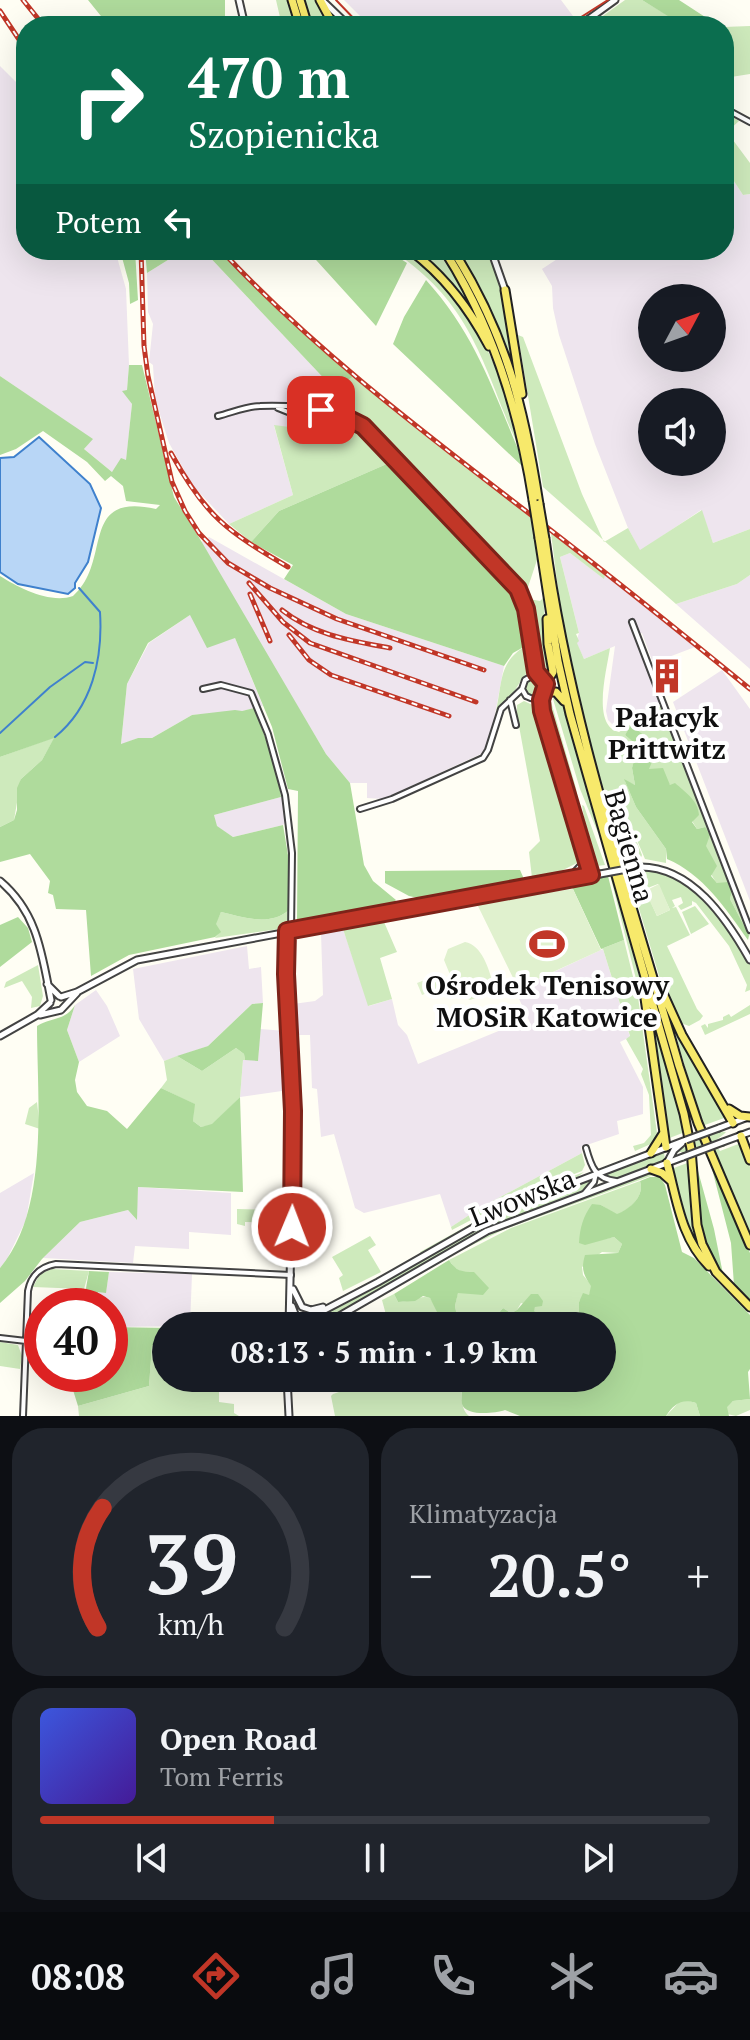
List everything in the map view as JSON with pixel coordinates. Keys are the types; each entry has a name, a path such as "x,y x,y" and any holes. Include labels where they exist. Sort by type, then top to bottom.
{"main road":[{"path":"423,260 464,303 504,374"},
{"name":"Bagienna","path":"450,260 477,308 504,374 534,492"},
{"name":"Bagienna","path":"459,260 488,312 523,412 542,538 574,701 694,1112 750,1245"},
{"path":"505,290 523,412"},
{"name":"Bagienna","path":"542,538 549,609 570,714 690,1142 699,1236 716,1272 750,1307"},
{"path":"540,678 550,677 553,672 548,644 549,609"},
{"path":"543,695 553,691 561,695 570,714"},
{"path":"639,954 664,1132 674,1152"},
{"path":"651,968 682,1035 724,1105 736,1114 750,1116"},
{"path":"724,1105 726,1127"},
{"path":"651,1153 664,1132"},
{"path":"741,1136 750,1160"},
{"path":"746,1149 750,1139"},
{"path":"667,1163 681,1220 692,1243 716,1272"},
{"path":"651,1169 671,1181"}],"street":[{"path":"321,0 338,16"},
{"path":"593,16 615,0"},
{"path":"494,260 505,290"},
{"path":"218,416 265,406 288,412 335,414 363,426 515,585 526,609 533,657 540,678 546,684 542,711"},
{"path":"632,622 750,930"},
{"path":"360,809 392,799 480,760 488,750 501,709 522,689 529,677 533,657"},
{"path":"529,677 540,678"},
{"path":"203,689 210,686 235,687 251,693 255,698 285,795 292,853 286,974 293,1111 290,1299 294,1312"},
{"path":"522,689 526,696"},
{"path":"535,699 543,695"},
{"path":"510,700 526,696 535,699 542,711 589,876"},
{"path":"510,700 516,725"},
{"path":"582,848 581,865 589,876"},
{"path":"566,880 581,865"},
{"path":"37,1015 50,1001 77,992 137,960 638,867 662,869 686,881 705,898 745,946 749,956"},
{"path":"0,881 18,898 33,923 41,943 46,983 54,1010"},
{"path":"743,911 750,908"},
{"path":"46,983 65,1005"},
{"path":"0,1036 37,1015 61,1010 77,992"},
{"path":"667,1163 686,1140 750,1116"},
{"path":"726,1127 741,1136"},
{"path":"723,1142 726,1127"},
{"name":"Lwowska","path":"319,1312 378,1282 497,1213 651,1153 674,1152 723,1142 750,1132"},
{"path":"584,1194 594,1182 596,1173 586,1148"},
{"name":"Lwowska","path":"346,1312 474,1238 514,1219 667,1163 674,1152"},
{"path":"596,1173 618,1181"},
{"path":"29,1288 36,1272 48,1265 291,1275"},
{"path":"291,1283 298,1312"},
{"name":"Lwowska","path":"298,1303 311,1310 331,1305"},
{"path":"0,1338 24,1341"},
{"path":"23,1416 24,1391"},
{"path":"288,1392 289,1416"}],"shaded area":[{"path":"344,0 561,0 573,16 360,16"},
{"path":"0,66 16,82 16,260 118,260 126,289 129,365 127,391 123,391 132,404 126,461 112,472 84,449 92,439 0,376"},
{"path":"734,181 743,195 750,194 750,529 713,543 701,510 640,551 595,444 559,335 552,286 542,269 556,260 734,260"},
{"path":"168,260 212,260 334,389 330,424 320,431 274,426 293,495 229,524 193,486 169,443 155,399 153,365 149,362 153,324 148,312 147,273"},
{"path":"209,537 346,614 504,666 493,725 483,753 383,799 367,798 367,783 350,783 326,754 200,543"},
{"path":"570,553 603,578 605,575 695,647 653,663 642,633 636,635 661,702 616,728 608,720 606,711 615,646 584,659 576,642 579,633 560,557"},
{"path":"750,575 750,669 676,604 737,584"},
{"path":"190,615 235,638 263,706 192,715 152,738 138,738 121,745 127,684 149,643"},
{"path":"722,670 750,709 750,901 673,702"},
{"path":"281,797 290,816 283,825 233,837 216,826 214,815"},
{"path":"343,929 369,1006 392,999 398,1025 407,1035 418,1064 501,1030 531,1025 515,990 603,949 630,1037 620,1042 643,1087 643,1114 617,1121 619,1134 581,1147 582,1153 451,1227 440,1194 364,1213 355,1208 334,1134 321,1137 317,1089 312,1088 310,1035 293,1035 293,1004 315,1001 323,995 321,933"},
{"path":"247,946 249,969 261,967 263,1003 252,1004 208,1046 164,1061 139,1019 133,969"},
{"path":"96,990 120,1036 79,1062 67,1030 75,1005"},
{"path":"260,1029 286,1031 289,1090 240,1097 243,1060 258,1060"},
{"path":"34,1173 26,1220 0,1268 0,1193"},
{"path":"138,1187 231,1193 231,1235 189,1232 189,1249 135,1246 133,1263 43,1258 80,1222 128,1210 136,1219"},
{"path":"109,1272 192,1274 191,1312 152,1312 152,1326 128,1327 128,1288 107,1288"}],"green space":[{"path":"88,0 225,0 225,16 101,16"},
{"path":"276,0 288,0 294,16 280,16"},
{"path":"304,0 316,0 325,16 308,16"},
{"path":"625,0 642,0 669,16 603,16"},
{"path":"642,0 679,0 704,16 668,16"},
{"path":"750,26 750,74 734,77 734,27"},
{"path":"734,141 750,163 750,194 743,195 734,181"},
{"path":"123,260 136,260 138,300 130,304 129,283"},
{"path":"146,260 168,260 147,273"},
{"path":"212,260 228,260 283,315 353,377 333,388"},
{"path":"316,260 402,260 407,263 376,326"},
{"path":"406,260 419,260 438,278 455,297 482,338 502,383 522,455 464,323 450,303"},
{"path":"425,260 446,260 480,322 454,286"},
{"path":"461,260 491,260 505,302 517,382 503,342"},
{"path":"426,280 457,320 480,360 518,449 522,466 393,344 404,317"},
{"path":"518,335 523,337 582,494 603,540 543,487"},
{"path":"129,365 142,365 174,497 326,754 350,783 364,865 373,881 396,900 392,904 297,922 298,791 288,789 272,727 235,638 207,648 190,615 148,643 127,684 121,744 138,738 152,738 192,715 254,708 276,766 281,797 214,815 217,826 233,837 283,825 288,855 289,910 264,919 221,912 216,924 221,932 215,937 129,955 91,976 86,910 56,909 53,895 48,893 50,881 30,854 0,862 0,827 14,820 17,788 21,779 42,760 54,738 0,757 0,576 25,590 45,596 73,596 85,582 106,520 116,510 132,506 156,509 160,505 126,501 123,486 111,476 105,481 87,462 43,431 16,449 0,455 0,376 93,439 84,449 112,472 121,458 126,460 132,404 122,391 127,390"},
{"path":"353,377 532,518 537,560 525,596 508,573 364,423 342,411 300,404"},
{"path":"330,424 354,428 389,463 279,511 251,542 229,524 293,495 274,425 320,431"},
{"path":"389,463 402,471 516,592 523,610 529,644 513,653 504,666 346,614 284,579 293,565 251,542 279,511"},
{"path":"702,510 713,543 750,529 750,575 737,584 676,604 605,541 628,528 640,550"},
{"path":"551,533 605,575 604,579 570,553 560,557 579,633 576,634 577,643 584,659 610,648 603,696 605,719 610,728 619,732 662,705 750,933 748,940 749,935 730,899 732,891 728,883 717,883 710,871 705,827 697,829 670,785 657,770 648,769 656,752 663,748 645,743 632,725 625,735 639,746 632,768 635,785 625,781 636,807 666,849 666,863 645,859 625,812 628,821 616,826 609,813 565,645"},
{"path":"543,598 550,671 547,671 537,649 529,599 540,601"},
{"path":"529,644 527,673 496,711 507,664"},
{"path":"534,678 543,687 534,696 525,687"},
{"path":"555,695 561,698 596,814 598,833 580,789 553,699"},
{"path":"546,697 550,698 576,788 589,861 548,724 543,704"},
{"path":"524,701 537,707 545,727 578,855 577,863 553,875 532,878 529,852 540,841 517,715 517,705"},
{"path":"631,725 646,737 646,743 653,744 659,740 663,747 656,752 649,769 663,768 670,785 675,783 696,805 699,815 692,822 697,829 705,827 710,835 706,846 717,866 711,876 717,883 728,882 732,891 730,899 749,935 748,940 703,883 667,859 666,849 636,807 624,779 635,785 632,768 638,746 625,735"},
{"path":"55,737 42,760 21,779 14,820 0,827 0,757"},
{"path":"582,805 605,865 597,866 591,861"},
{"path":"629,822 642,855 640,860 623,862 618,826"},
{"path":"520,870 524,879 522,882 427,900 409,896 385,883 385,871"},
{"path":"629,872 657,872 695,892 724,925 749,962 750,990 745,992 747,985 729,946 696,903 692,901 692,905 681,910 678,906 683,903 681,897 672,900 675,906 672,908 676,907 690,935 667,946 703,1016 689,1026 678,1022 660,979","holes":["658,884 670,910 657,916 645,889"]},
{"path":"610,875 615,879 641,984 655,1099 638,987"},
{"path":"608,876 624,940 601,949 568,884 569,881"},
{"path":"659,884 670,910 657,916 645,891"},
{"name":"Ośrodek Tenisowy MOSiR Katowice","path":"573,889 601,950 518,988 476,902"},
{"path":"695,906 709,924 691,934 682,912"},
{"path":"289,910 286,928 215,938 220,932 215,924 221,912 264,919"},
{"path":"18,917 28,928 32,942 0,967 0,925"},
{"path":"384,922 397,952 380,958 392,999 368,1006 343,929"},
{"path":"624,940 638,997 657,1133 653,1143 635,1151 633,1146 644,1143 651,1135 649,1095 641,1074 643,1069 626,1039 630,1036 601,949"},
{"path":"465,942 480,953 493,984 487,994 470,1000 458,994 444,960 448,949"},
{"path":"38,965 43,996 40,1006 31,1008 32,997 22,981 4,988 6,982"},
{"path":"440,974 445,986 422,995 417,983"},
{"path":"263,1003 258,1061 245,1060 244,1054 236,1048 202,1071 177,1056 208,1046 252,1004"},
{"path":"75,1005 67,1030 79,1062 75,1080 77,1092 87,1106 107,1111 127,1129 161,1088 195,1104 193,1121 201,1127 212,1124 240,1097 243,1192 138,1187 137,1220 128,1210 80,1222 0,1303 0,1268 16,1244 34,1185 38,1119 37,1026 63,1016"},
{"path":"750,1005 750,1014 705,1035 701,1026 705,1024 708,1028 708,1024 723,1020 729,1014 731,1017"},
{"path":"651,1016 685,1132 667,1139"},
{"path":"672,1022 727,1117 702,1126"},
{"path":"236,1048 244,1054 245,1060 240,1097 212,1125 201,1127 193,1121 194,1104 161,1088 167,1080 164,1061 177,1056 202,1071"},
{"path":"37,1102 40,1129 25,1124 29,1108"},
{"path":"717,1131 726,1132 702,1147 688,1152 676,1151"},
{"path":"741,1143 750,1167 750,1240 711,1150 718,1148 720,1151"},
{"path":"664,1151 665,1161 642,1171 617,1177 602,1174"},
{"path":"582,1153 585,1165 582,1171 513,1198 452,1230 451,1227 480,1208"},
{"path":"690,1162 694,1221 701,1252 687,1229 671,1169"},
{"path":"711,1165 750,1253 750,1301 734,1285 731,1243"},
{"path":"698,1171 723,1274 709,1249 701,1225"},
{"path":"584,1172 505,1206 420,1252 521,1196"},
{"path":"651,1172 659,1173 505,1229 357,1310 490,1232"},
{"path":"593,1177 585,1189 471,1236 341,1312 320,1312 502,1213"},
{"path":"660,1177 665,1185 682,1252 694,1258 750,1315 750,1399 733,1401 727,1407 729,1416 700,1416 696,1403 687,1401 675,1405 666,1416 520,1416 505,1410 480,1413 464,1408 462,1392 616,1392 616,1312 579,1312 579,1302 583,1293 589,1295 591,1286 584,1271 585,1255 618,1253 622,1244 614,1237 585,1245 579,1243 581,1227 592,1204 601,1205 617,1214 622,1212 638,1197 640,1181"},
{"path":"640,1181 638,1197 622,1212 617,1215 601,1205 600,1240 614,1237 622,1244 618,1253 602,1252 582,1267 583,1275 592,1286 589,1296 579,1301 580,1312 535,1312 535,1307 521,1303 513,1312 503,1308 500,1312 456,1312 462,1272 449,1260 511,1228"},
{"path":"286,1202 290,1202 289,1226 285,1223 237,1224 237,1209 285,1210"},
{"path":"370,1236 376,1245 368,1250 381,1272 343,1291 339,1278 343,1275 332,1257"},
{"path":"449,1260 460,1270 474,1272 489,1288 483,1295 458,1293 456,1312 437,1312 430,1298 423,1296 415,1301 398,1302 394,1294"},
{"path":"52,1269 89,1271 84,1288 33,1287 40,1274"},
{"path":"89,1271 109,1272 107,1288 86,1288"},
{"path":"394,1294 398,1302 430,1298 438,1312 385,1312 382,1300"},
{"path":"531,1294 538,1294 543,1301 542,1306 535,1307 534,1311 513,1312"},
{"path":"128,1327 152,1328 149,1386 128,1392"},
{"path":"0,1342 18,1345 22,1356 20,1369 0,1366"},
{"path":"152,1344 152,1392 219,1392 219,1402 234,1404 234,1413 239,1416 79,1416 78,1406 149,1386"},
{"path":"74,1392 128,1392 78,1406"},
{"path":"461,1392 462,1403 469,1416 335,1416 333,1394"},
{"path":"750,1399 750,1410 736,1416 727,1414 727,1406 733,1401"},
{"path":"680,1401 696,1403 700,1416 666,1416"}],"water":[{"path":"39,437 90,484 101,508 88,562 75,588 68,594 18,584 0,572 0,458 14,457"}],"waterway":[{"path":"55,737 78,711 97,664 100,612 79,588"},
{"path":"0,733 50,687 85,662 93,663"}],"tram line":[{"path":"336,0 351,16"},
{"path":"583,16 608,0"}],"railway":[{"path":"23,0 36,16"},
{"path":"0,11 16,35"},
{"path":"141,260 148,376 172,482 199,533 228,563 270,588 337,619 484,670"},
{"path":"231,260 294,323 372,390 750,689"},
{"path":"171,453 207,508 233,532 288,567"},
{"path":"249,583 283,622 310,643 476,702"},
{"path":"250,594 270,641"},
{"path":"282,610 320,631 390,648"},
{"path":"289,635 309,660 331,675 449,716"}],"place":[{"name":"Pałacyk Prittwitz","path":"667,676"},
{"name":"Ośrodek Tenisowy MOSiR Katowice","path":"547,944"}],"route":[{"path":"292,1227 293,1111 286,974 287,931 591,875 542,711 541,700 546,684 536,672 526,609 518,589 363,426 321,410"}]}
